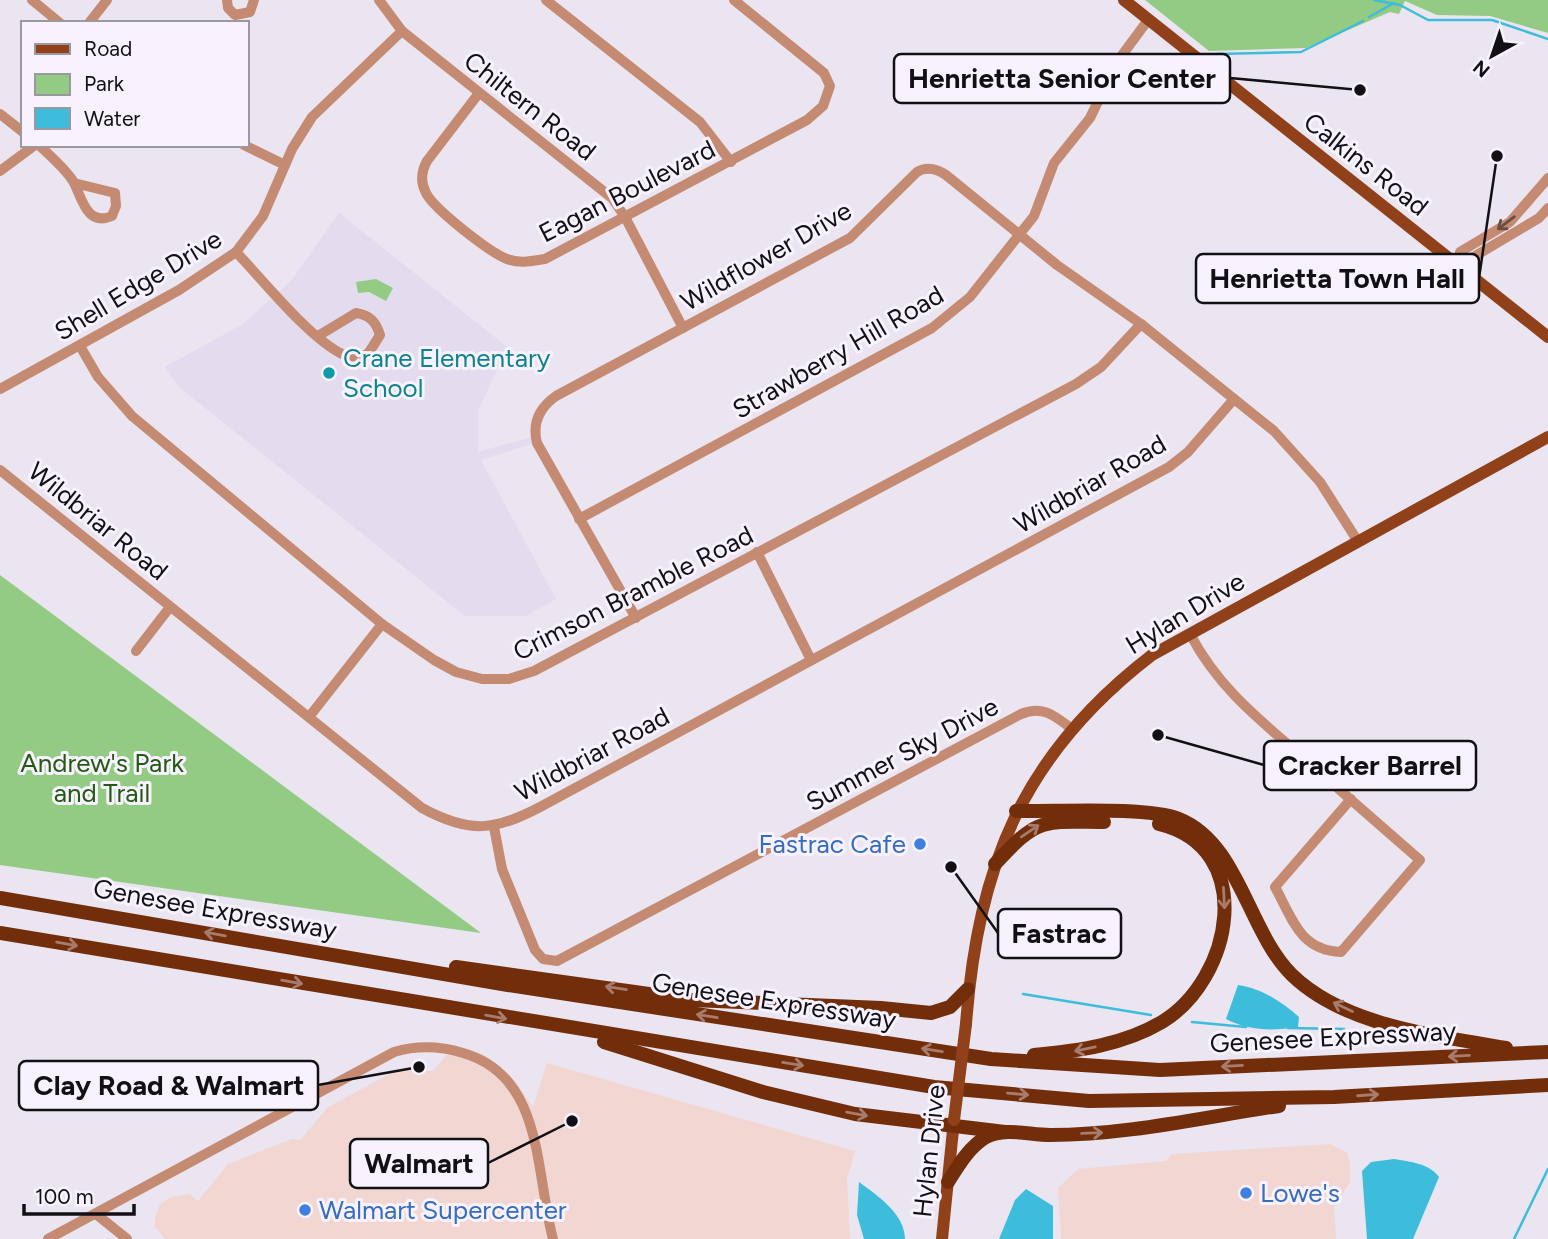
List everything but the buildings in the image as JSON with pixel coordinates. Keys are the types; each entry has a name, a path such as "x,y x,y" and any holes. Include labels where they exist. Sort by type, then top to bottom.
{"highway":[{"path":"1016,811 1154,813 1180,819 1214,844 1272,953 1294,977 1324,998 1360,1014 1411,1030 1528,1052"},
{"path":"990,1059 1083,1051 1135,1035 1163,1021 1181,1007 1210,969 1219,947 1226,898 1222,878 1210,856 1192,838 1174,828 1151,822 1047,822 1035,826 995,864"},
{"name":"Genesee Expressway","path":"0,898 508,985 990,1059 1160,1070 1548,1052"},
{"path":"0,933 556,1027 947,1088 1089,1101 1334,1097 1548,1085"},
{"path":"306,949 528,975 692,1000 881,1008 931,1013 950,1007 968,989"},
{"path":"556,1027 776,1095 855,1114 954,1123 1004,1132 1048,1135 1111,1133 1334,1097"},
{"path":"948,1182 967,1153 986,1138 1004,1132"}],"main road":[{"name":"Calkins Road","path":"1124,0 1458,261 1548,337"},
{"name":"Hylan Drive","path":"942,1239 968,989 982,912 995,864 1016,811 1041,770 1072,729 1118,681 1152,655 1548,437"}],"street":[{"path":"32,0 58,21"},
{"path":"91,21 107,0"},
{"path":"227,0 228,8 235,15 250,12 254,0"},
{"name":"Chiltern Road","path":"379,0 402,31 603,190 625,217 683,328"},
{"path":"546,0 699,122 731,162"},
{"name":"Eagan Boulevard","path":"479,93 424,167 422,184 433,203 496,254 519,262 545,258 731,162 816,113 827,100 830,86 828,79 817,66 734,0"},
{"name":"Strawberry Hill Road","path":"579,519 932,328 970,297 1020,236 1045,196 1054,163 1090,118 1116,62 1148,20"},
{"name":"Shell Edge Drive","path":"0,389 179,290 236,252 263,216 299,135 322,106 402,31"},
{"path":"0,114 21,130"},
{"path":"0,171 34,147"},
{"path":"39,147 74,183 89,213 99,218 112,216 116,206 115,193 74,183"},
{"path":"248,147 285,165"},
{"name":"Wildflower Drive","path":"636,618 537,443 535,427 538,415 556,396 850,237 869,222 917,172 925,169 946,175 1020,236 1141,324 1234,399 1300,458 1328,494 1357,540"},
{"path":"1548,178 1510,222 1460,252 1458,261 1470,259 1539,218 1548,208"},
{"path":"236,252 318,336 344,355 357,358 368,355 380,335 377,324 356,313 318,336"},
{"name":"Crimson Bramble Road","path":"80,346 98,377 132,416 382,624 444,666 469,676 495,680 534,671 1076,384 1107,362 1141,324"},
{"name":"Wildbriar Road","path":"0,470 422,808 458,824 494,827 542,806 1169,467 1188,452 1234,399"},
{"path":"758,552 811,660"},
{"path":"136,650 170,607"},
{"path":"309,717 382,624"},
{"path":"1190,634 1205,663 1227,691 1351,799 1420,860 1341,952 1321,951 1298,931 1275,887 1351,799"},
{"name":"Summer Sky Drive","path":"494,827 502,869 535,950 543,959 557,961 1021,714 1045,711 1072,729"},
{"path":"48,1239 394,1052 425,1047 482,1058 506,1076 528,1110 552,1237"},
{"path":"96,1214 127,1239"}],"shaded area":[{"path":"339,213 507,347 478,411 478,452 532,437 534,443 481,460 556,599 526,616 465,616 179,387 165,367 243,324 292,280"},
{"path":"460,1048 485,1056 500,1067 512,1078 533,1107 547,1063 855,1151 847,1179 850,1239 165,1239 155,1227 155,1217 160,1204 172,1197 189,1194 198,1201 228,1164 292,1139 300,1140 328,1107 397,1070 433,1071 446,1056"},
{"path":"1331,1144 1347,1153 1350,1164 1350,1182 1334,1207 1336,1239 1061,1239 1058,1188 1078,1169 1166,1161 1172,1154"}],"green space":[{"path":"1145,0 1548,0 1548,33 1490,16 1437,15 1405,1 1399,14 1390,12 1306,48 1209,51"},
{"path":"376,279 393,288 386,301 369,292 358,293 356,282"},
{"name":"Andrew's Park and Trail","path":"0,575 481,933 0,865"}],"water":[{"path":"1238,985 1263,992 1286,1006 1299,1017 1298,1027 1261,1029 1226,1019"},
{"path":"1394,1159 1425,1166 1439,1177 1413,1239 1367,1239 1362,1171 1371,1162"},
{"path":"859,1182 895,1214 904,1230 905,1239 864,1239 857,1215"},
{"path":"1026,1189 1053,1206 1053,1239 999,1239 1015,1200"}],"waterway":[{"path":"1374,0 1400,5 1428,20 1492,20 1548,39"},
{"path":"1369,17 1394,3"},
{"path":"1216,54 1301,52 1363,21"},
{"path":"1023,994 1151,1015"},
{"path":"1192,1022 1246,1027"},
{"path":"1288,1028 1344,1029"},
{"path":"1514,1239 1548,1169"}],"place":[{"name":"Henrietta Senior Center","path":"1360,90"},
{"name":"Henrietta Town Hall","path":"1497,156"},
{"name":"Crane Elementary School","path":"329,373"},
{"name":"Cracker Barrel","path":"1158,735"},
{"name":"Fastrac Cafe","path":"920,844"},
{"name":"Fastrac","path":"951,867"},
{"name":"Clay Road & Walmart","path":"419,1067"},
{"name":"Walmart","path":"572,1121"},
{"name":"Lowe's","path":"1246,1193"},
{"name":"Walmart Supercenter","path":"305,1210"}]}
